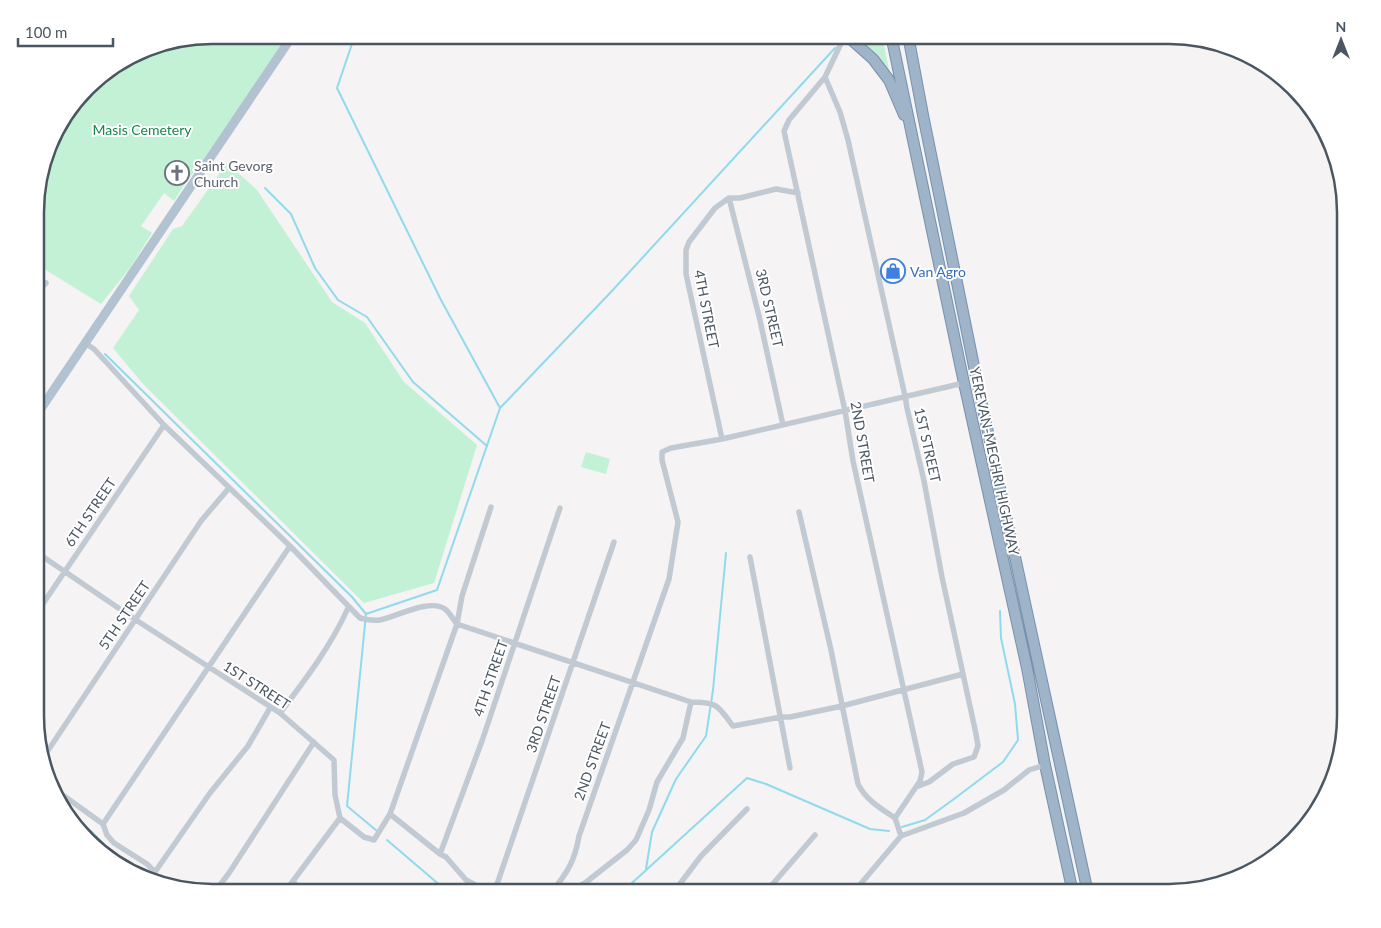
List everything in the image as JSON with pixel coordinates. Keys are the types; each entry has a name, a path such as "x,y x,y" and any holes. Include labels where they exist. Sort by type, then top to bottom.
{"highway":[{"path":"856,44 873,59 889,80 902,112 910,124"},
{"name":"YEREVAN-MEGHRI HIGHWAY","path":"893,44 964,383 1027,668 1045,764 1071,884"},
{"name":"YEREVAN-MEGHRI HIGHWAY","path":"911,44 924,124 1086,884"}],"main road":[{"path":"44,404 287,44"}],"street":[{"name":"2ND STREET","path":"842,44 825,77 789,120 784,131 845,411 853,461 922,772 920,781 895,818"},
{"name":"1ST STREET","path":"825,77 840,112 848,140 906,396 978,746 974,757 953,764 929,782 916,786"},
{"path":"730,198 740,198 776,189 798,193"},
{"name":"3RD STREET","path":"730,198 784,425"},
{"name":"4TH STREET","path":"722,439 686,274 686,250 689,242 715,208 730,198"},
{"path":"85,343 94,349 164,425 290,546 348,608 360,618 381,620 412,610 438,605 446,609 456,624 691,702 708,702 717,706 733,726 842,706 963,674"},
{"path":"722,439 964,383"},
{"name":"6TH STREET","path":"44,602 164,425"},
{"name":"2ND STREET","path":"559,884 568,873 576,854 579,836 669,579 678,522 662,460 662,452 671,448 722,439"},
{"name":"5TH STREET","path":"48,751 202,522 229,488"},
{"path":"295,884 292,882 340,818 364,836 374,840 390,814 456,624 462,596 491,507"},
{"name":"4TH STREET","path":"440,854 515,644 560,508"},
{"path":"799,512 858,784 868,799 895,818 901,836"},
{"name":"3RD STREET","path":"497,884 614,542"},
{"path":"103,824 290,546"},
{"path":"750,556 790,768"},
{"name":"1ST STREET","path":"44,558 208,668 280,713 314,742 334,760 335,795 340,818"},
{"path":"280,713 311,671 341,624 348,608"},
{"path":"583,884 627,850 636,840 657,782 683,738 691,702"},
{"path":"64,795 103,824 107,835 114,843 147,864 155,872 210,793 248,746 270,708"},
{"path":"221,884 314,742"},
{"path":"861,884 901,836 964,813 1004,790 1029,770 1045,764"},
{"path":"679,884 701,856 748,809"},
{"path":"390,814 446,857 466,880 473,884"},
{"path":"773,884 815,835"}],"green space":[{"name":"Masis Cemetery","path":"212,44 282,44 174,201 164,193 141,226 152,233 130,268 101,304 44,269 45,190 49,168 66,128 78,110 110,78 138,61 168,49"},
{"path":"857,44 884,44 891,80"},
{"path":"227,163 257,190 332,302 365,323 404,382 477,445 434,583 364,603 143,384 113,348 139,310 129,296 173,229 182,226"},
{"path":"586,452 610,459 606,474 581,467"}],"waterway":[{"path":"352,44 337,88 441,300 500,408 437,590 366,614"},
{"path":"501,407 611,292 835,48"},
{"path":"265,188 291,214 315,268 338,300 367,317 413,382 487,446"},
{"path":"105,354 352,597 366,614 347,806 377,831"},
{"path":"646,869 652,832 676,779 706,736 713,690 726,553"},
{"path":"902,827 925,820 954,799 1003,762 1018,740 1015,704 1001,638 1000,611"},
{"path":"631,884 747,778 766,784 870,829 889,831"},
{"path":"87,828 104,845"},
{"path":"387,840 438,884"}],"place":[{"name":"Saint Gevorg Church","path":"177,173"},
{"name":"Van Agro","path":"893,271"}]}
